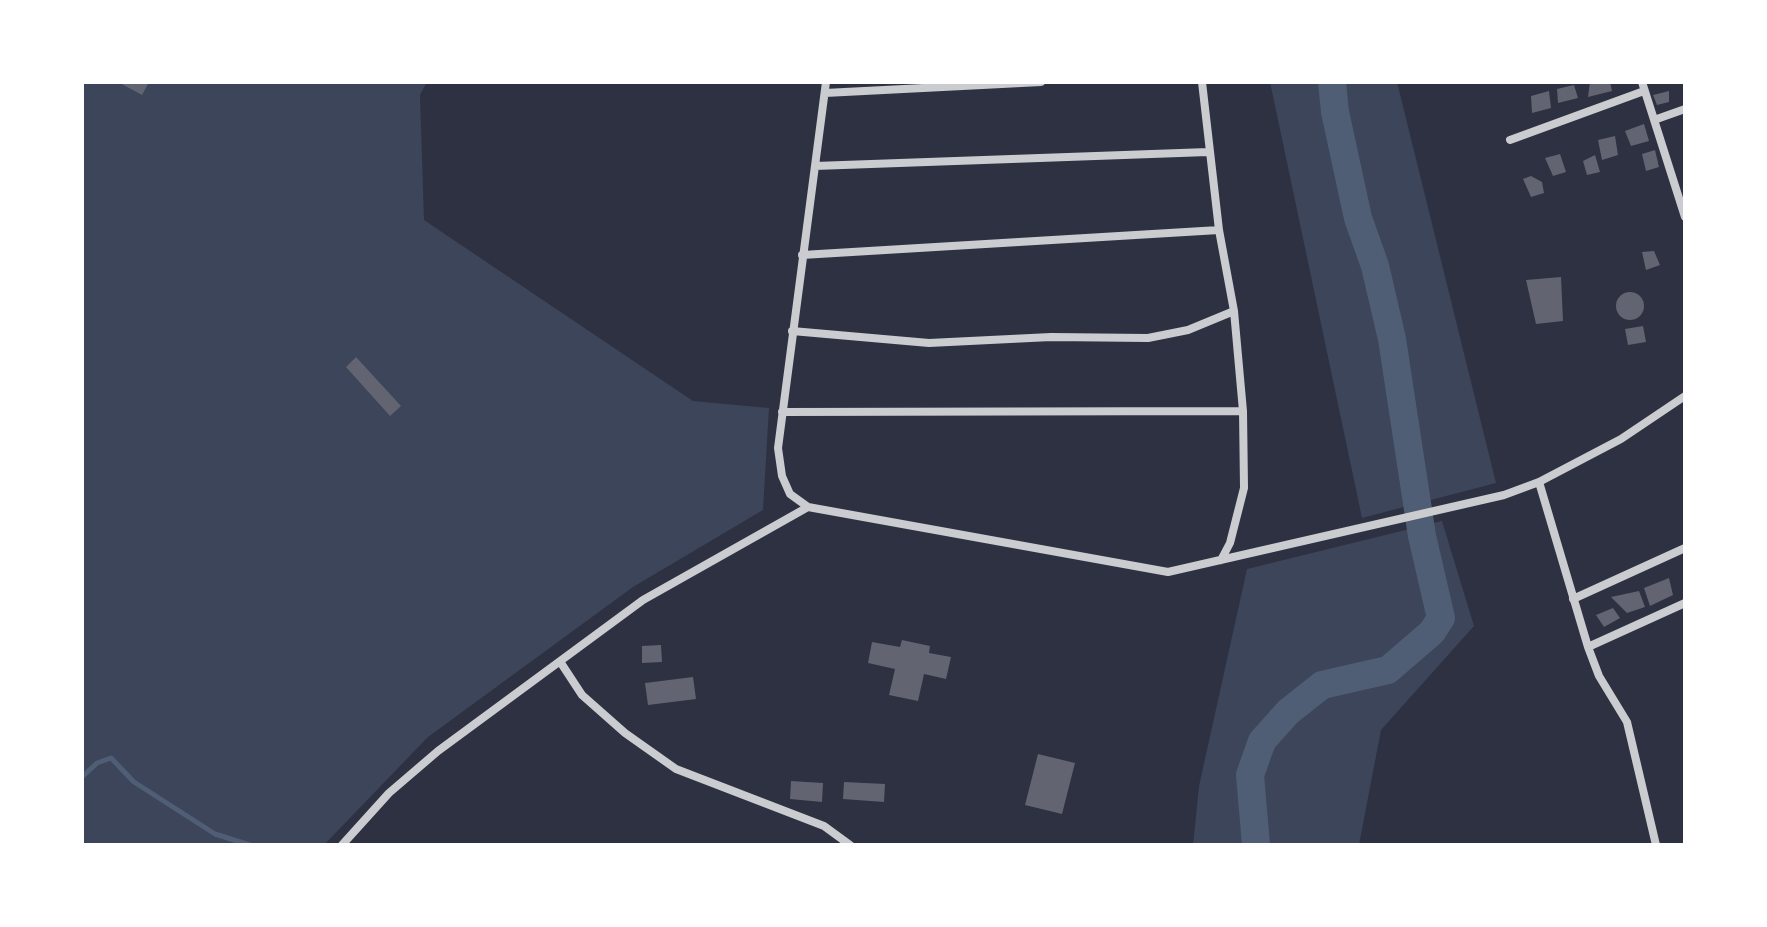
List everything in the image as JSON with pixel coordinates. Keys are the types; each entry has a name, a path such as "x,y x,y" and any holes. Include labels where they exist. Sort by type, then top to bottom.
{"street":[{"path":"826,82 778,448 782,476 790,494 808,507 1168,572 1457,507 1539,482 1621,439 1685,396"},
{"path":"825,93 1041,82"},
{"path":"1202,82 1208,152 1234,311 1243,411 1244,488 1230,543 1221,560"},
{"path":"1510,140 1643,86 1685,217"},
{"path":"1654,120 1685,109"},
{"path":"815,166 1208,152"},
{"path":"802,255 1219,230"},
{"path":"792,331 929,343 1051,337 1148,338 1188,330 1234,311"},
{"path":"782,412 1243,411"},
{"path":"1539,482 1588,647 1599,676 1627,722 1656,845"},
{"path":"343,844 389,793 438,751 643,600 808,507"},
{"path":"1573,599 1685,548"},
{"path":"1588,647 1685,603"},
{"path":"561,663 582,695 625,733 676,769 799,815 824,826 850,845"}],"shaded area":[{"path":"82,82 427,82 420,95 424,220 693,401 769,408 763,510 633,587 428,737 324,845 82,845"},
{"path":"1270,82 1397,82 1496,483 1362,518"},
{"path":"1442,521 1474,626 1381,730 1359,845 1193,845 1199,786 1247,569"}],"building":[{"path":"118,82 149,82 142,95"},
{"path":"1590,82 1610,82 1612,91 1588,97"},
{"path":"1574,85 1578,98 1558,103 1557,89"},
{"path":"1549,91 1551,108 1532,113 1531,96"},
{"path":"1669,91 1669,102 1657,105 1653,95"},
{"path":"1644,124 1649,141 1631,146 1625,131"},
{"path":"1615,136 1618,155 1602,160 1598,140"},
{"path":"1655,150 1659,167 1646,171 1642,154"},
{"path":"1560,154 1566,172 1553,176 1545,158"},
{"path":"1595,155 1600,172 1587,175 1583,161"},
{"path":"1531,176 1542,182 1544,193 1531,197 1523,179"},
{"path":"1654,251 1660,265 1646,270 1642,252"},
{"path":"1561,277 1563,321 1536,324 1526,280"},
{"path":"1630,292 1640,296 1644,306 1640,316 1630,320 1620,316 1616,306 1620,296"},
{"path":"1643,326 1646,342 1628,345 1625,329"},
{"path":"356,357 401,406 390,416 346,367"},
{"path":"1669,578 1673,595 1650,606 1644,588"},
{"path":"1639,591 1645,607 1627,613 1611,597"},
{"path":"1613,608 1620,618 1604,627 1596,615"},
{"path":"902,640 930,646 929,653 951,657 946,679 924,674 918,701 889,695 895,669 868,663 872,642 900,647"},
{"path":"661,645 662,662 642,663 642,646"},
{"path":"693,677 696,699 648,705 645,683"},
{"path":"1038,754 1075,763 1062,814 1025,805"},
{"path":"791,781 823,783 822,802 790,799"},
{"path":"844,782 885,784 884,802 843,799"}],"waterway":[{"path":"1256,845 1250,775 1262,741 1288,712 1322,685 1388,670 1432,632 1441,618 1422,536 1392,339 1375,266 1358,218 1335,112 1332,82"},
{"path":"82,777 97,763 111,758 134,782 215,834 250,845"}]}
